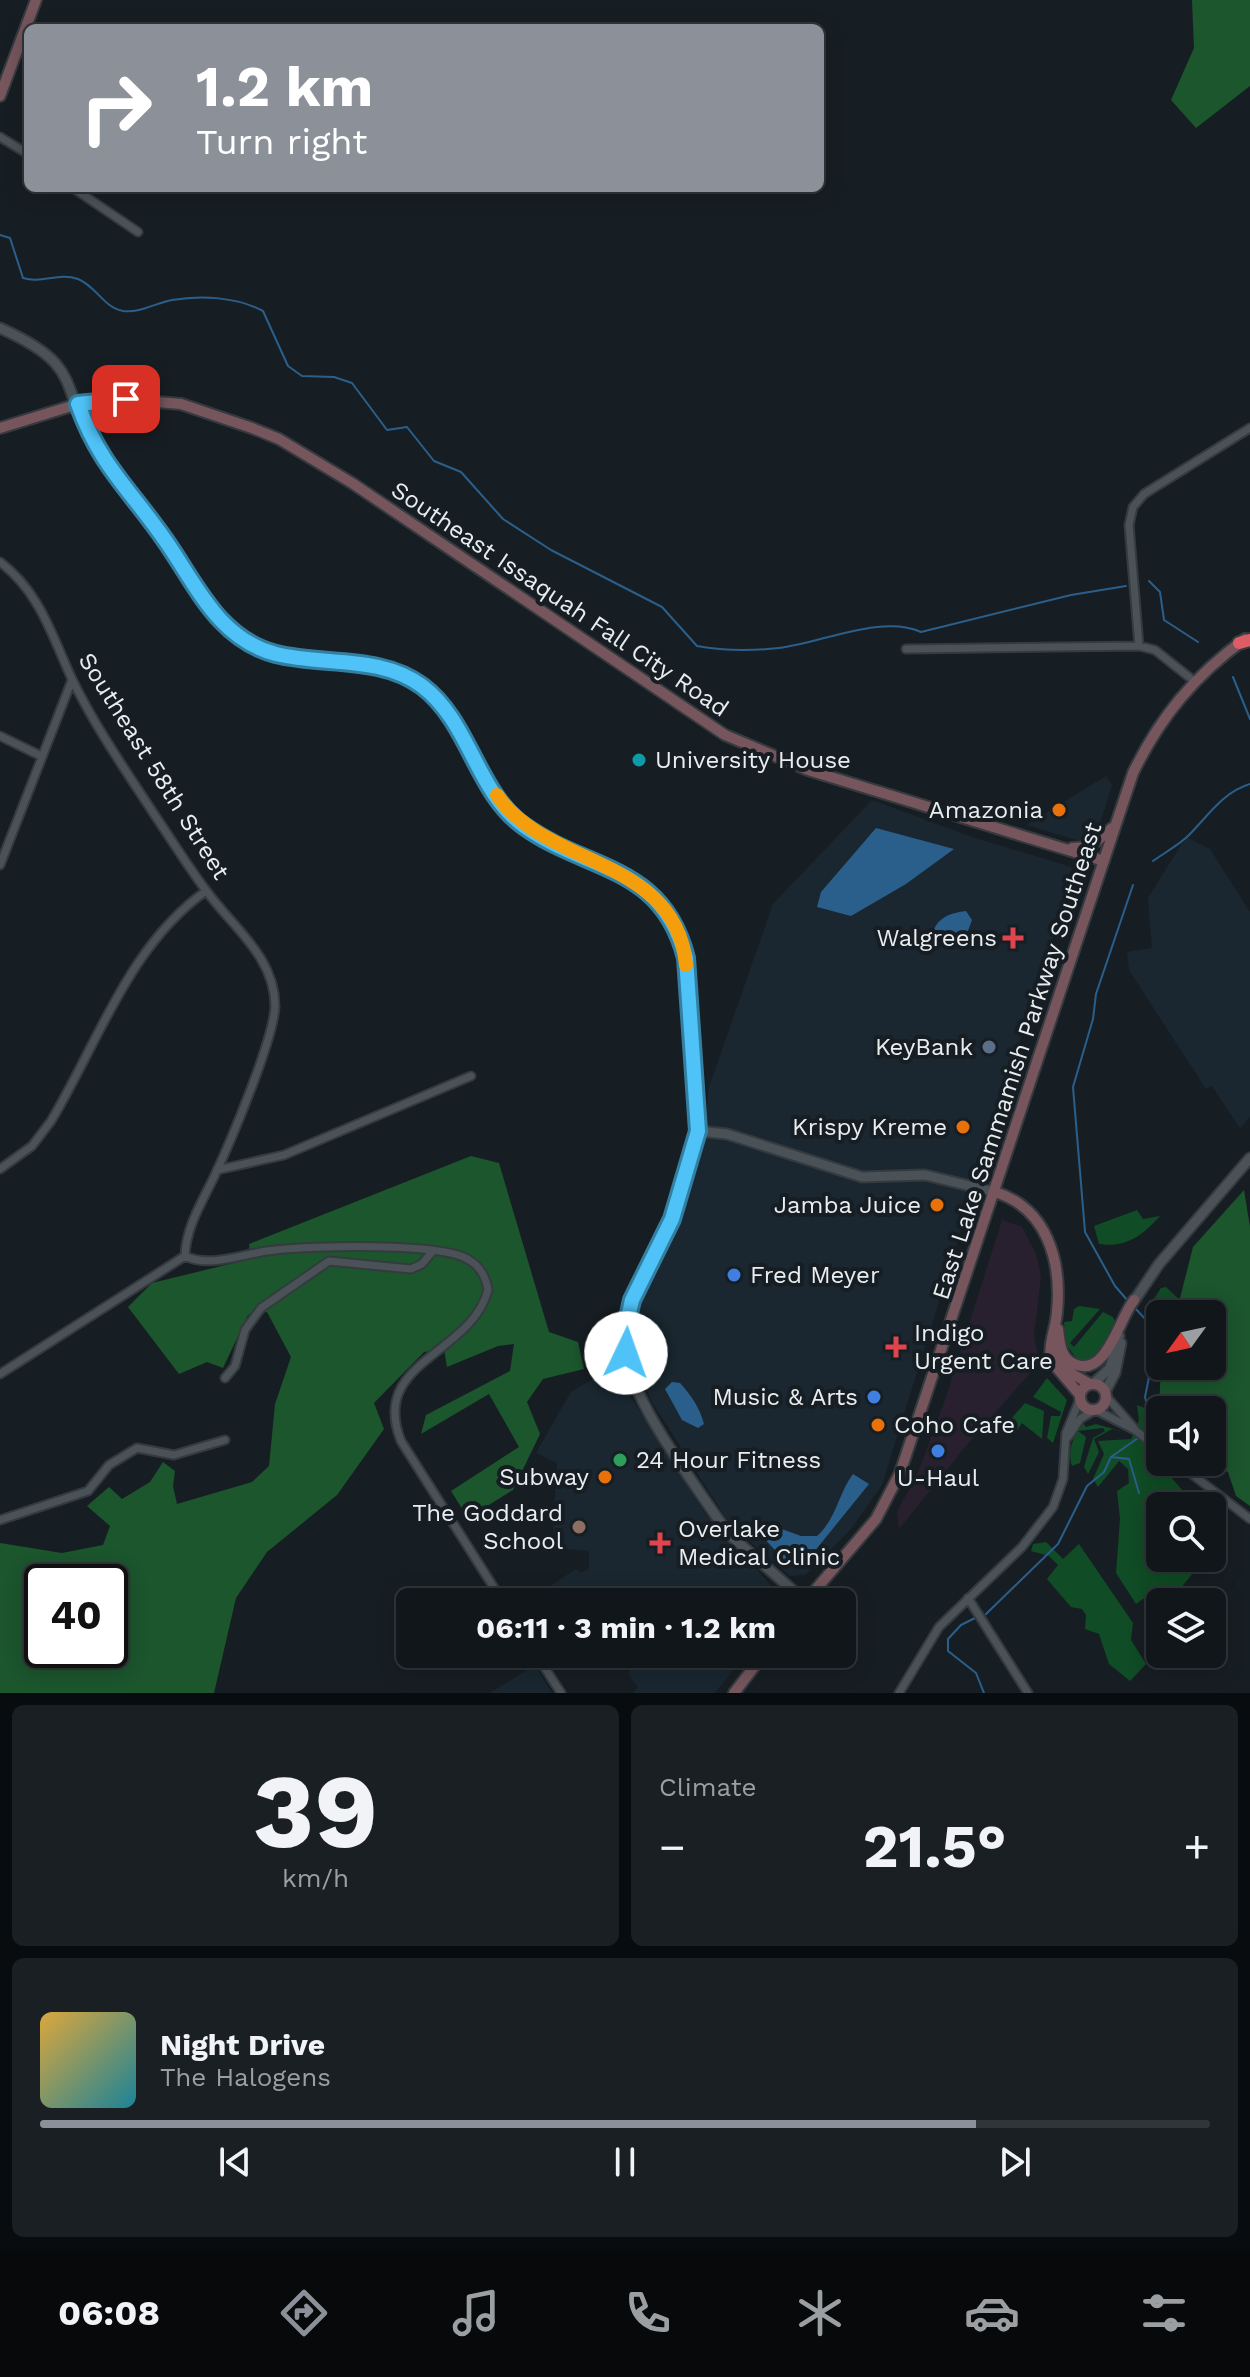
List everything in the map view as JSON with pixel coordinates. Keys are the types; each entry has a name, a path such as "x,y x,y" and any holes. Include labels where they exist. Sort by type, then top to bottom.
{"main road":[{"path":"28,24 38,0"},
{"path":"0,96 24,35"},
{"name":"Southeast Issaquah Fall City Road","path":"0,428 78,404 119,399 181,404 279,439 352,483 725,735 764,753 856,786 1104,861"},
{"name":"East Lake Sammamish Parkway Southeast","path":"818,1588 859,1541 890,1497 1116,825 1145,748 1194,681 1246,639"},
{"path":"1054,846 1090,847 1116,825"},
{"path":"995,1192 1025,1205 1044,1230 1057,1269 1057,1319 1064,1356 1075,1365 1087,1366 1105,1356 1136,1296"},
{"path":"1051,1343 1067,1371 1106,1394 1103,1406 1095,1410 1084,1407 1080,1397 1054,1367 1051,1343 1057,1319"},
{"path":"1080,1397 1091,1384"},
{"path":"734,1693 753,1668"}],"street":[{"path":"0,137 24,152"},
{"path":"79,192 138,232"},
{"path":"0,328 49,355 64,371 101,459 165,540 204,601 223,624 245,641 278,654 376,666 421,685 452,716 494,790 522,825 542,838 632,879 666,913 686,958 698,1131 675,1211 629,1312 625,1334 628,1366 644,1405 724,1528 790,1588"},
{"path":"1139,646 1130,512 1144,494 1250,428"},
{"name":"Southeast 58th Street","path":"0,562 21,580 38,605 72,680 206,891 251,943 273,991 269,1035 217,1170"},
{"path":"906,649 1139,646 1155,650 1194,681"},
{"path":"0,865 72,680"},
{"path":"0,736 41,756"},
{"path":"0,1169 32,1146 51,1121 147,948 175,914 206,891"},
{"path":"185,1256 186,1238 217,1170 284,1155 471,1076"},
{"path":"698,1131 727,1134 862,1177 925,1175 995,1192"},
{"path":"1136,1296 1250,1158"},
{"path":"185,1256 194,1260 211,1260 270,1250 347,1246 454,1253 470,1260 483,1274 488,1290 485,1303 471,1325 401,1385 394,1402 395,1424 401,1441 494,1588"},
{"path":"225,1378 235,1366 245,1330 261,1308 329,1261 411,1269 422,1264 432,1252"},
{"path":"0,1374 185,1256"},
{"path":"1091,1384 1110,1368 1126,1314"},
{"path":"1123,1327 1119,1361 1106,1394 1123,1420 1146,1439"},
{"path":"899,1693 932,1636 1022,1547 1053,1507 1063,1479 1065,1443 1080,1397"},
{"path":"1065,1443 1080,1419 1095,1410 1123,1420"},
{"path":"0,1520 88,1491 109,1465 137,1448 174,1455 225,1440"},
{"path":"1194,1476 1250,1519"},
{"path":"968,1598 1028,1693"},
{"path":"545,1668 561,1693"}],"shaded area":[{"path":"1106,776 1112,785 1096,836 1080,841 1026,825"},
{"path":"872,800 969,836 1071,867 1075,876 1035,992 882,1485 851,1529 805,1575 790,1576 736,1530 724,1515 652,1402 639,1372 635,1335 638,1291 678,1210 706,1127 708,1090 773,904"},
{"path":"1186,837 1210,849 1250,912 1250,1117 1240,1128 1212,1086 1206,1089 1129,970 1127,952 1152,948 1148,898"},
{"path":"1002,1220 1022,1227 1036,1254 1041,1277 1034,1335 1039,1363 965,1447 899,1529 897,1512 917,1475 945,1400"},
{"path":"612,1368 705,1513 773,1588 551,1588 550,1586 576,1569 581,1573 589,1569 589,1551 552,1547 557,1463 536,1453 571,1392"},
{"path":"530,1668 537,1668 552,1693 490,1693"},
{"path":"628,1668 735,1668 715,1693 633,1693 638,1687 630,1677"}],"green space":[{"path":"1192,0 1250,0 1250,86 1196,128 1171,100 1194,48"},
{"path":"471,1156 499,1163 549,1332 578,1342 584,1369 543,1379 527,1402 540,1434 513,1490 468,1518 451,1491 519,1447 489,1394 421,1434 426,1415 510,1371 514,1344 498,1346 447,1367 444,1349 424,1352 374,1403 384,1429 337,1495 267,1552 236,1598 214,1693 0,1693 0,1543 62,1553 103,1545 110,1526 87,1506 109,1487 122,1499 150,1482 163,1462 175,1471 173,1486 177,1504 252,1482 269,1466 275,1404 291,1357 267,1312 248,1315 223,1368 207,1362 179,1374 128,1307 152,1283 250,1259 249,1244"},
{"path":"1244,1190 1250,1227 1250,1506 1236,1496 1226,1471 1226,1396 1160,1396 1160,1380 1226,1380 1226,1300 1180,1300 1193,1247"},
{"path":"1137,1210 1143,1219 1160,1216 1133,1239 1117,1244 1099,1244 1094,1226"},
{"path":"1166,1287 1180,1300 1153,1300 1161,1288"},
{"path":"1079,1306 1100,1309 1070,1343 1074,1347 1103,1312 1113,1317 1115,1322 1106,1348 1091,1360 1077,1359 1067,1346 1064,1322 1072,1321 1074,1309"},
{"path":"1047,1378 1067,1400 1053,1443 1047,1438 1051,1416 1060,1416 1061,1412 1033,1397"},
{"path":"1025,1403 1044,1411 1042,1439 1022,1423 1016,1432 1005,1426"},
{"path":"1137,1405 1146,1408 1146,1476 1170,1476 1184,1492 1146,1492 1146,1572 1194,1572 1181,1588 1146,1588 1146,1597 1136,1604 1116,1573 1120,1519 1117,1491 1129,1483 1128,1469 1119,1461 1098,1487 1093,1479 1104,1454 1098,1441 1131,1439 1139,1420"},
{"path":"1083,1423 1086,1427 1096,1424 1124,1432 1112,1429 1094,1439 1099,1452 1088,1474 1084,1467 1093,1438 1105,1431 1103,1428 1078,1431 1086,1437 1080,1463 1072,1466 1072,1444 1076,1433"},
{"path":"1046,1542 1063,1559 1079,1544 1133,1623 1131,1640 1146,1664 1130,1681 1109,1664 1099,1634 1085,1629 1086,1615 1082,1609 1071,1607 1047,1579 1058,1565 1049,1556 1031,1551 1033,1544"}],"water":[{"path":"876,828 954,849 906,884 851,916 817,907 821,892"},
{"path":"966,911 972,920 963,944 945,945 932,941 935,928 942,919"},
{"path":"672,1382 680,1383 698,1407 704,1424 698,1428 682,1420 665,1389"},
{"path":"853,1474 869,1484 801,1568 789,1565 757,1531 765,1523 801,1536 817,1536 829,1522"}],"waterway":[{"path":"0,235 10,238 23,278 78,279 116,309 130,311 172,300 207,298 230,300 263,311 288,366 302,376 334,377 352,383 387,430 407,427 434,461 461,472 503,519 551,550 662,607 697,646 738,650 779,648 851,631 888,626 921,632 1071,595 1126,586"},
{"path":"1149,581 1160,592 1164,620 1198,642"},
{"path":"1233,677 1250,719"},
{"path":"1153,861 1185,839 1224,799 1250,784"},
{"path":"1128,1301 1115,1286 1085,1232 1073,1087 1093,1019 1096,994 1133,885"},
{"path":"1135,1308 1147,1321 1145,1343 1152,1362 1145,1397 1152,1423 1143,1434"},
{"path":"986,1614 1058,1544 1087,1486 1104,1472 1111,1457 1138,1438"},
{"path":"1111,1457 1129,1459 1139,1493"},
{"path":"975,1618 961,1625 948,1639 948,1651 976,1673 984,1693"}],"slow traffic":[{"path":"497,795 522,825 542,838 614,868 643,888 666,913 683,946 686,965"}],"place":[{"name":"University House","path":"639,760"},
{"name":"Amazonia","path":"1059,810"},
{"name":"Walgreens","path":"1013,938"},
{"name":"KeyBank","path":"989,1047"},
{"name":"Krispy Kreme","path":"963,1127"},
{"name":"Jamba Juice","path":"937,1205"},
{"name":"Fred Meyer","path":"734,1275"},
{"name":"Indigo Urgent Care","path":"896,1347"},
{"name":"Music & Arts","path":"874,1397"},
{"name":"Coho Cafe","path":"878,1425"},
{"name":"U-Haul","path":"938,1451"},
{"name":"24 Hour Fitness","path":"620,1460"},
{"name":"Subway","path":"605,1477"},
{"name":"The Goddard School","path":"579,1527"},
{"name":"Overlake Medical Clinic","path":"660,1543"}],"route":[{"path":"126,399 78,404 101,459 165,540 204,601 223,624 245,641 266,651 376,666 421,685 452,716 503,805 522,825 542,838 614,868 632,879 666,913 677,933 686,958 699,1103 698,1131 689,1170 672,1219 632,1300 625,1334 626,1353"}]}
